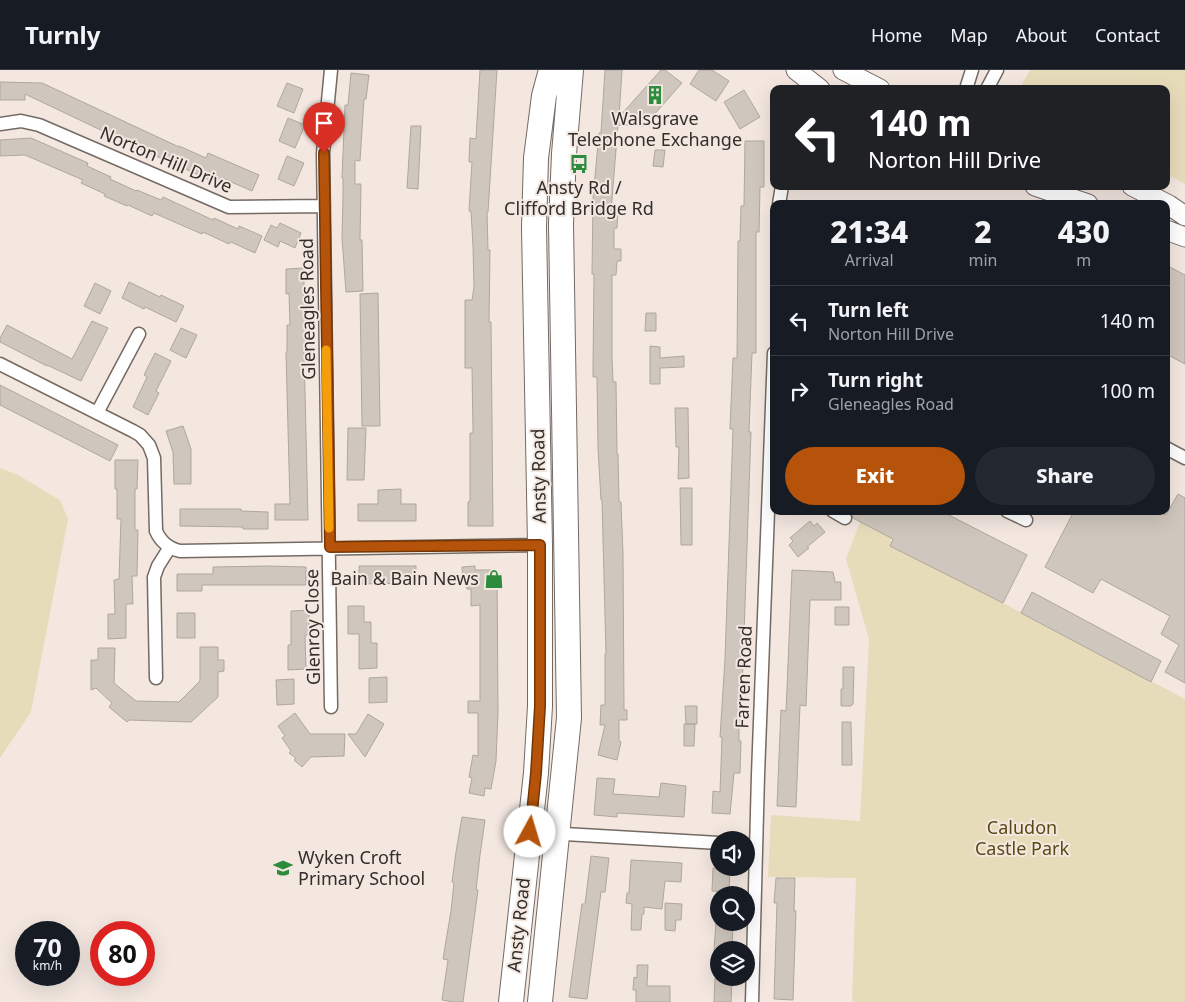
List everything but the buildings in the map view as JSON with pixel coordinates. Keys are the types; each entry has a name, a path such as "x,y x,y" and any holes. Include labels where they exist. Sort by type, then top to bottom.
{"highway":[{"name":"Ansty Road","path":"511,1002 536,773 540,706 540,545 534,227 537,150 544,96 551,70"},
{"name":"Ansty Road","path":"540,1002 569,718 561,224 564,154 571,70"},
{"path":"540,545 553,540 556,533 555,505 559,448 564,419"}],"main road":[{"path":"796,70 815,85"},
{"path":"843,70 872,85"},
{"path":"1046,190 1075,200"},
{"path":"1140,190 1159,200"},
{"path":"1170,206 1185,216"},
{"path":"1170,231 1185,237"}],"street":[{"name":"Gleneagles Road","path":"330,70 324,153 330,547"},
{"path":"967,85 972,70"},
{"path":"989,85 997,70"},
{"name":"Norton Hill Drive","path":"0,124 21,121 39,125 229,207 324,206"},
{"path":"1069,190 1082,200"},
{"path":"97,413 139,334"},
{"path":"0,364 140,435 149,445 154,458 156,531 161,541 180,551 540,545"},
{"path":"1170,450 1185,458"},
{"name":"Farren Road","path":"753,831 758,775 770,515"},
{"path":"840,515 845,518"},
{"path":"1015,515 1026,520"},
{"path":"156,678 154,577 158,566 170,547"},
{"name":"Glenroy Close","path":"330,547 331,707"},
{"path":"530,832 710,842"},
{"name":"Farren Road","path":"752,876 752,1002"}],"green space":[{"path":"1030,70 1185,70 1185,184 1170,176 1170,85 1021,85"},
{"path":"0,468 18,475 60,500 68,519 31,712 0,758"},
{"name":"Caludon Castle Park","path":"860,522 891,538 890,546 1185,699 1185,1002 852,1002 856,878 768,877 771,815 860,821 869,639 846,559"}],"slow traffic":[{"path":"326,350 329,528"}],"place":[{"name":"Walsgrave Telephone Exchange","path":"655,95"},
{"name":"Ansty Rd / Clifford Bridge Rd","path":"579,164"},
{"name":"Bain & Bain News","path":"494,579"},
{"name":"Wyken Croft Primary School","path":"283,868"}],"route":[{"path":"324,153 330,547 540,545 540,706 530,832"}]}
